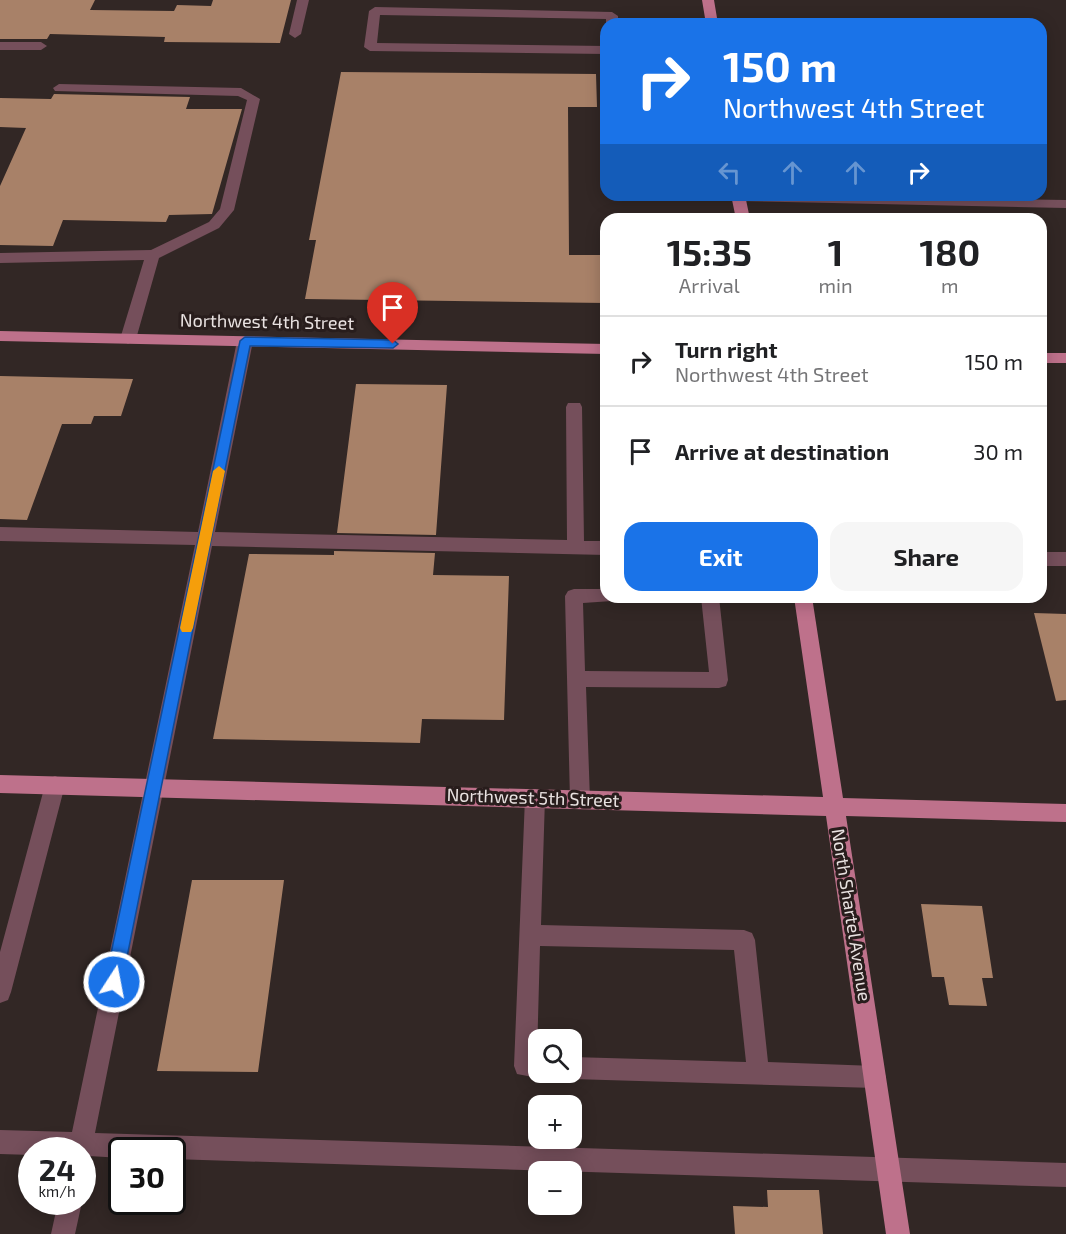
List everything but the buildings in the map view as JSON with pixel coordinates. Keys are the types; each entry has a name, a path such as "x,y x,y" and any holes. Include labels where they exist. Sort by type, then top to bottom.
{"main road":[{"path":"708,0 711,18"},
{"name":"Northwest 4th Street","path":"0,336 600,349"},
{"path":"1047,358 1066,358"},
{"name":"North Shartel Avenue","path":"804,603 898,1234"},
{"name":"Northwest 5th Street","path":"0,784 1066,813"}],"street":[{"path":"295,34 303,0"},
{"path":"600,50 370,47 375,12 612,16 612,18"},
{"path":"0,46 41,46"},
{"path":"0,258 153,255 214,225 227,210 254,99 241,92 59,88"},
{"path":"943,201 1066,204"},
{"path":"128,339 153,255"},
{"path":"83,1137 152,788 245,341"},
{"path":"574,407 576,548"},
{"path":"0,534 600,548"},
{"path":"1047,559 1066,559"},
{"path":"580,800 574,596 600,596"},
{"path":"576,679 719,680 711,603"},
{"path":"0,992 55,785"},
{"path":"528,1066 525,1066 535,798"},
{"path":"530,935 744,940 758,1073"},
{"path":"582,1068 875,1077"},
{"path":"0,1142 18,1143"},
{"path":"96,1147 1066,1175"},
{"path":"63,1234 67,1215"}],"slow traffic":[{"path":"186,628 219,471"}],"route":[{"path":"114,982 245,341 393,344"}]}
